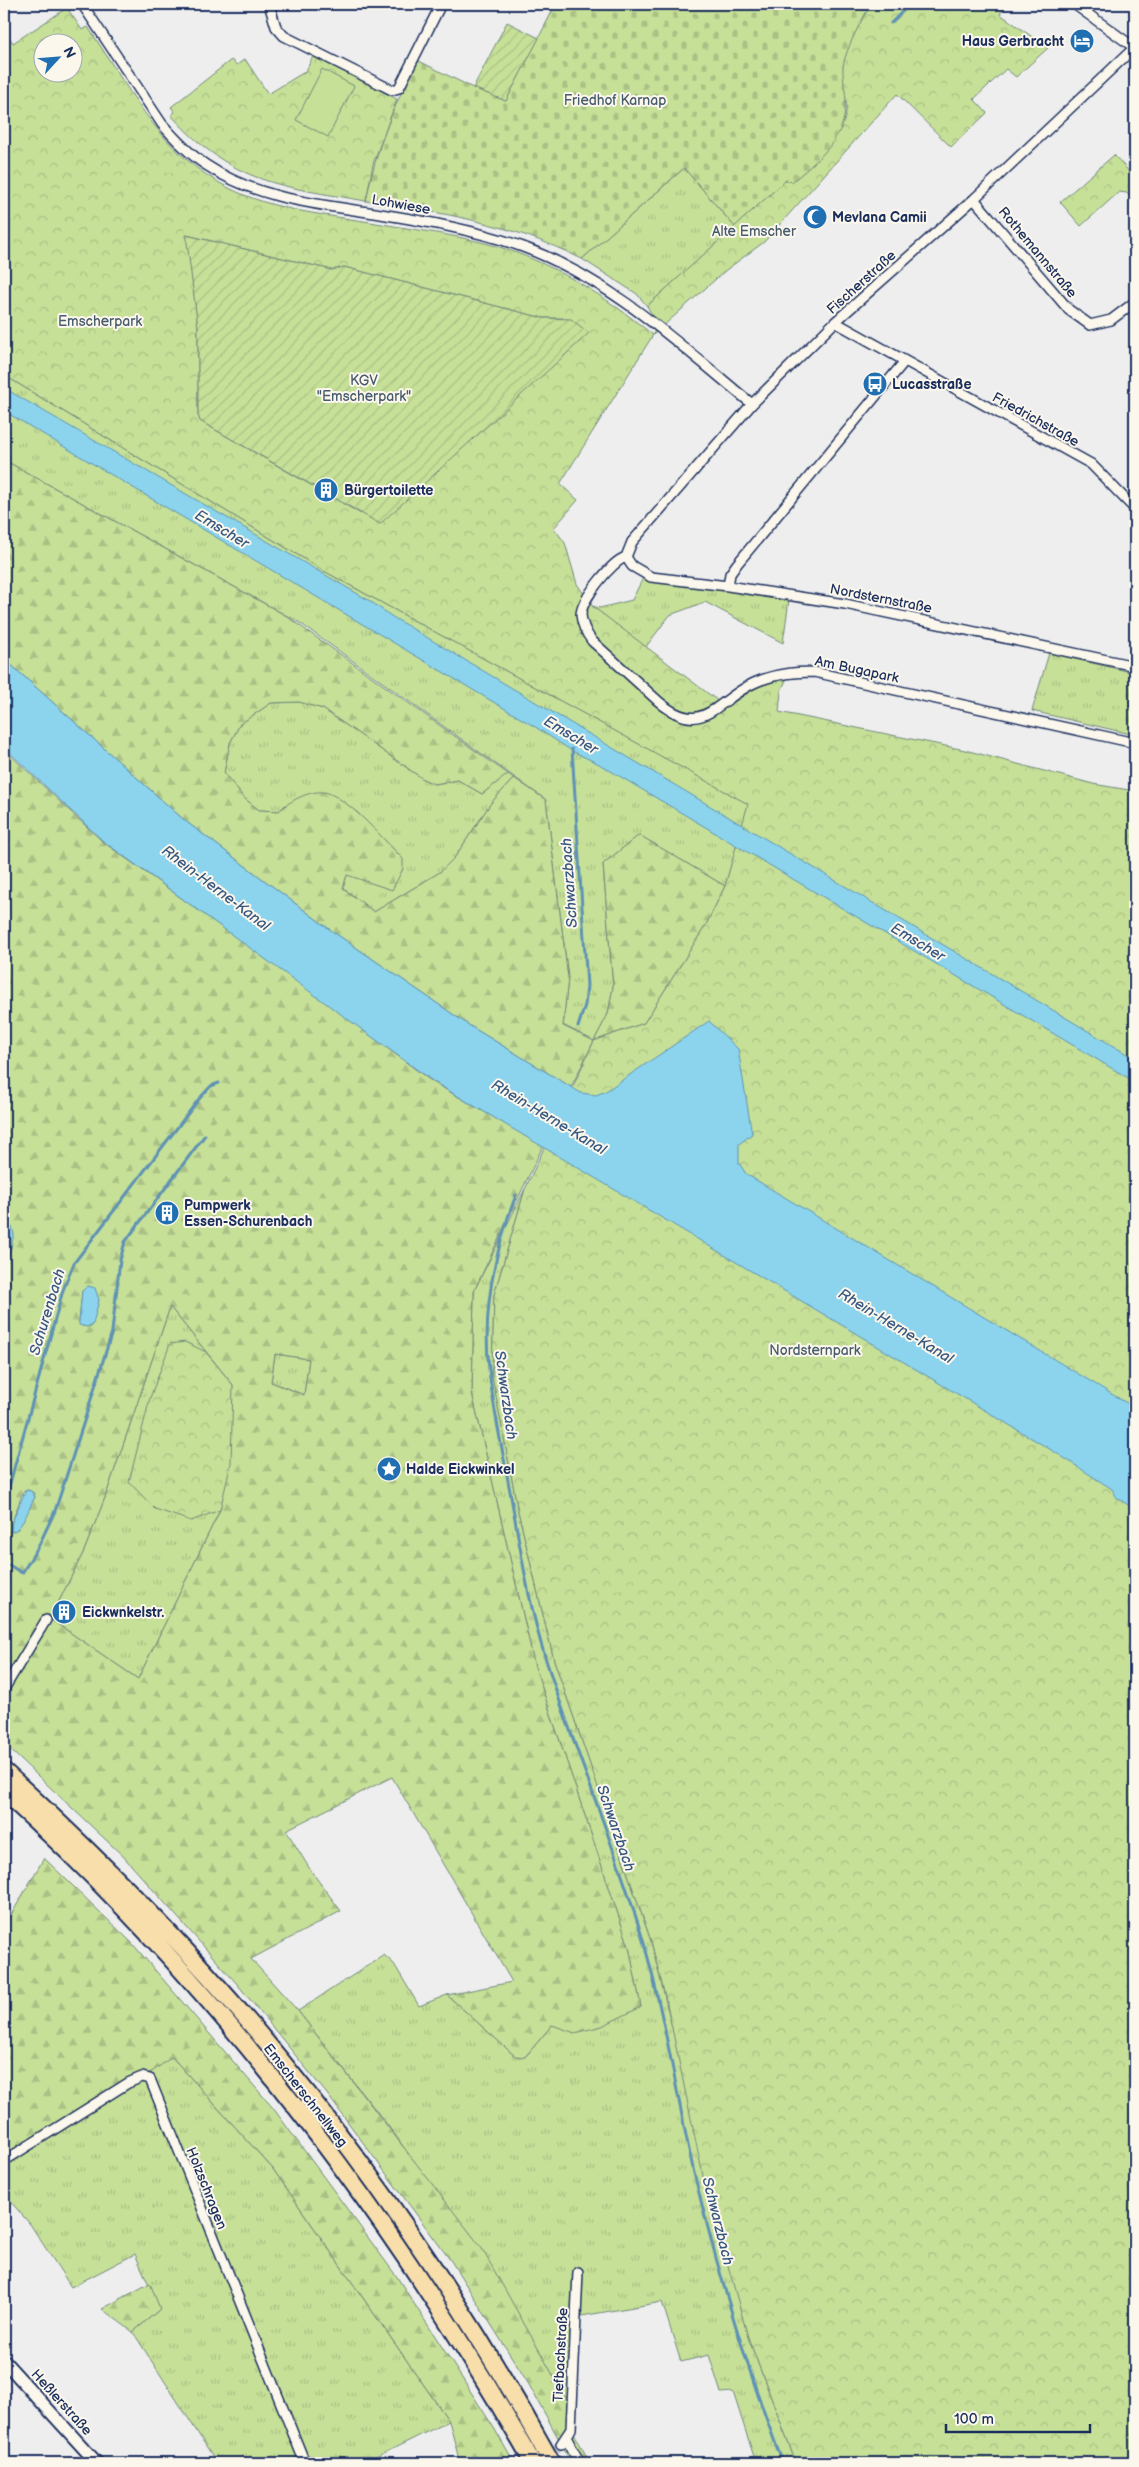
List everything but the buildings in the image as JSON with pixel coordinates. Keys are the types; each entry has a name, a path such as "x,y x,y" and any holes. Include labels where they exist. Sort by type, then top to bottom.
{"highway":[{"name":"Emscherschnellweg","path":"4,1771 56,1829 77,1861 147,1932 261,2061 314,2129 423,2283 498,2402 533,2463"},
{"name":"Emscherschnellweg","path":"4,1792 83,1846 158,1921 272,2050 327,2119 410,2234 501,2375 552,2463"}],"street":[{"name":"Lohwiese","path":"82,4 162,124 178,141 206,165 236,182 265,194 303,203 448,227 520,246 556,261 598,283 640,312 752,404"},
{"path":"268,4 276,27 284,36 392,90 399,88 441,4"},
{"path":"1074,4 1135,47"},
{"name":"Fischerstraße","path":"626,557 632,542 752,404 836,322 974,199 1135,47"},
{"name":"Rothemannstraße","path":"974,199 1069,310 1090,325 1111,320 1135,302"},
{"name":"Friedrichstraße","path":"836,322 904,362 1091,464 1131,499 1135,509"},
{"path":"728,586 730,574 904,362"},
{"name":"Nordsternstraße","path":"626,557 632,566 651,577 728,586 882,612 1131,665"},
{"name":"Am Bugapark","path":"626,557 620,558 603,575 584,603 581,616 584,628 592,641 668,710 682,717 705,714 741,690 768,677 795,672 814,672 983,711 1135,743"},
{"path":"1131,665 1135,659"},
{"path":"4,1689 46,1620"},
{"name":"Holzschragen","path":"4,2161 128,2083 142,2077 150,2080 305,2463"},
{"name":"Tiefbachstraße","path":"578,2272 571,2429 564,2441 580,2463"},
{"name":"Heßlerstraße","path":"4,2361 97,2463"}],"green space":[{"name":"Friedhof Karnap","path":"556,4 874,4 845,104 841,129 835,139 811,166 792,182 786,180 735,227 684,168 582,259 529,236 503,228 450,215 366,201 386,129 417,60 473,88 506,101"},
{"path":"871,4 1007,4 1000,14 1048,48 1016,77 1006,69 974,99 987,113 951,147 897,94 764,242 726,270 653,335 657,324 647,306 786,180 792,182 808,169 835,139 846,115 843,74 844,60 854,35"},
{"name":"Nordsternpark","path":"67,8 82,30 88,27 160,133 197,168 235,191 254,199 311,213 445,234 489,244 512,251 555,270 615,306 653,335 560,484 578,500 554,528 565,543 577,584 592,606 726,707 765,682 787,678 781,691 779,712 965,750 1093,784 1135,791 1135,2463 796,2463 748,2337 703,2176 667,2004 651,1941 554,1660 518,1511 492,1375 494,1295 525,1189 594,1041 644,1023 706,925 725,886 748,804 324,571 4,375 4,29 13,43","holes":["187,235 332,270 344,267 543,318 563,318 361,514 200,421 198,415 198,327"]},
{"path":"507,22 539,38 506,101 473,88"},
{"path":"313,56 397,99 373,164 366,201 283,185 237,169 194,138 171,115 175,112 171,107 231,60 237,65 245,59 268,94 306,71"},
{"path":"322,69 354,86 328,137 296,120"},
{"path":"1114,155 1135,178 1135,203 1127,193 1119,192 1081,226 1060,202"},
{"path":"684,168 735,227 647,306 637,294 582,259"},
{"name":"KGV \"Emscherpark\"","path":"186,235 332,270 344,267 543,318 571,319 589,333 380,524 200,421 198,415 198,327"},
{"path":"4,375 324,571 749,804 725,886 639,835 603,864 613,987 608,1014 594,1041 563,1025 568,978 546,800 300,623 4,460"},
{"path":"4,460 285,615 508,774 482,794 458,780 434,784 423,779 323,709 299,702 271,703 240,724 230,743 224,773 244,798 259,810 279,811 302,796 315,792 328,793 347,804 403,859 403,869 392,890 347,875 343,888 374,912 440,872 455,857 491,803 514,778 546,800 568,978 563,1026 594,1041 571,1087 470,1026 332,931 184,820 10,664 4,653"},
{"path":"643,578 789,600 783,643 705,602 670,615 645,648 592,606 600,608 632,600"},
{"path":"1049,653 1135,673 1135,735 1032,711"},
{"path":"299,702 323,709 423,779 434,784 458,780 482,794 508,774 514,778 491,803 455,857 440,872 374,912 343,888 347,875 403,859 358,813 327,793 285,805 279,811 259,810 244,798 224,773 230,743 240,724 271,703"},
{"path":"4,749 103,842 325,1001 431,1081 543,1146 474,1291 472,1393 535,1667 629,1947 641,2007 602,2026 575,2033 552,2025 525,2057 515,2056 447,1995 512,1982 392,1777 286,1830 311,1871 341,1911 251,1959 298,2011 481,2247 571,2407 572,2429 590,2463 572,2463 528,2383 451,2261 327,2094 238,1985 123,1856 4,1744 4,1273 12,1243 9,1227 4,1229","holes":["82,1291 99,1300 91,1326 82,1326 79,1322","170,1307 233,1385 220,1510 138,1679 50,1619 84,1551 106,1495","275,1354 309,1359 304,1395 271,1382","28,1490 34,1493 35,1497 17,1530 12,1522 23,1492"]},
{"path":"639,835 725,886 706,925 644,1023 594,1041 608,1014 613,987 603,864"},
{"path":"525,1189 494,1295 492,1375 518,1511 554,1660 651,1941 748,2337 796,2463 756,2463 733,2392 721,2393 709,2355 681,2362 662,2302 576,2317 571,2407 523,2324 396,2136 298,2011 384,1955 394,1964 419,2006 447,1995 515,2056 525,2057 552,2025 641,2007 629,1947 535,1667 472,1393 474,1291"},
{"path":"170,1307 233,1385 220,1510 138,1679 50,1619 84,1551 106,1495"},
{"path":"185,1342 206,1352 233,1385 231,1463 220,1510 191,1521 155,1509 129,1482 150,1398 170,1344"},
{"path":"275,1354 309,1359 304,1395 271,1382"},
{"path":"44,1858 131,1942 273,2108 397,2277 494,2428 514,2463 460,2463 449,2421 273,2169 172,2057 153,2071 4,2156 4,1927"},
{"path":"171,2056 273,2169 449,2421 364,2463 217,2463 133,2332 160,2309 135,2254 71,2287 30,2224 4,2194 4,2161"},
{"path":"150,2283 160,2309 133,2332 102,2309"}],"water":[{"name":"Emscher","path":"4,388 370,601 391,616 1135,1059 1135,1082 599,764 572,751 537,728 4,411"},
{"name":"Rhein-Herne-Kanal","path":"4,653 10,664 184,820 332,931 470,1026 581,1093 596,1095 606,1091 709,1021 738,1049 752,1134 739,1144 739,1163 746,1174 1135,1408 1135,1509 1117,1498 1112,1489 1058,1454 434,1082 103,841 4,747"},
{"path":"12,1227 14,1234 4,1273 4,1229"},
{"path":"88,1286 95,1288 99,1300 93,1324 87,1327 79,1325 79,1322 82,1291"},
{"path":"26,1490 31,1491 35,1497 22,1523 11,1532 12,1522"}],"waterway":[{"name":"Alte Emscher","path":"891,23 910,4"},
{"name":"Schwarzbach","path":"572,749 587,986 585,1005 578,1027"},
{"name":"Schurenbach","path":"4,1505 63,1290 74,1263 199,1099 211,1086 219,1083"},
{"path":"9,1565 22,1573 38,1547 55,1511 112,1332 120,1260 125,1242 205,1135"},
{"name":"Schwarzbach","path":"516,1195 496,1258 489,1302 487,1347 495,1413 529,1596 546,1660 622,1875 645,1947 659,2003 694,2173 713,2246 745,2356 783,2463"}],"tunnel":[{"path":"542,2463 561,2444"}],"place":[{"name":"Haus Gerbracht","path":"1082,41"},
{"name":"Mevlana Camii","path":"815,217"},
{"name":"Lucasstraße","path":"875,384"},
{"name":"Bürgertoilette","path":"326,490"},
{"name":"Pumpwerk Essen-Schurenbach","path":"167,1213"},
{"name":"Halde Eickwinkel","path":"389,1469"},
{"name":"Eickwnkelstr.","path":"64,1612"}],"park label":[{"name":"Emscherpark","path":"100,321"}]}
